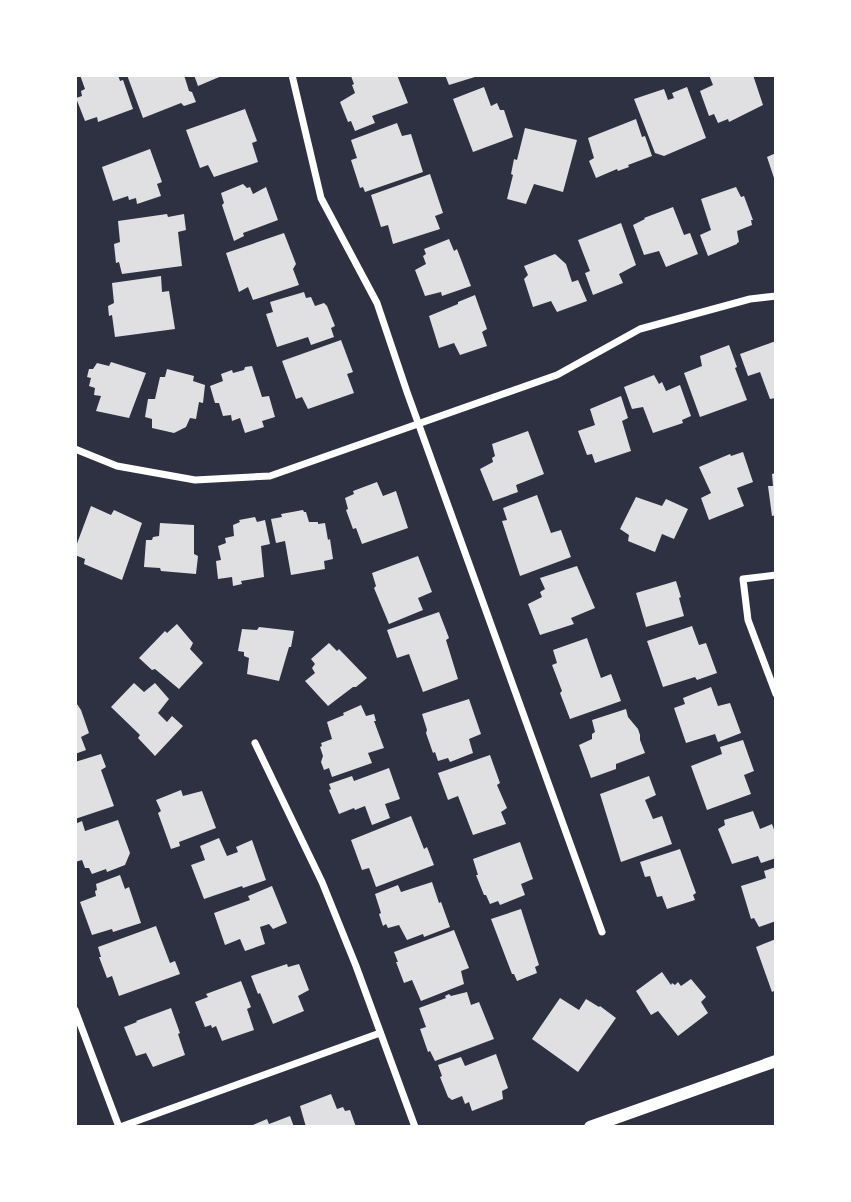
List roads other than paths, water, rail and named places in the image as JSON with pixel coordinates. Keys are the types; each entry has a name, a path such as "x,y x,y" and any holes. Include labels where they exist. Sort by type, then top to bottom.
{"street":[{"path":"292,75 321,198 377,303 418,424 602,932"},
{"path":"75,449 117,466 195,480 270,476 557,375 640,329 750,299 776,296"},
{"path":"776,575 743,579 748,620 776,694"},
{"path":"255,743 322,882 415,1127"},
{"path":"75,1010 120,1127 380,1033"},
{"path":"590,1127 776,1061"}]}
